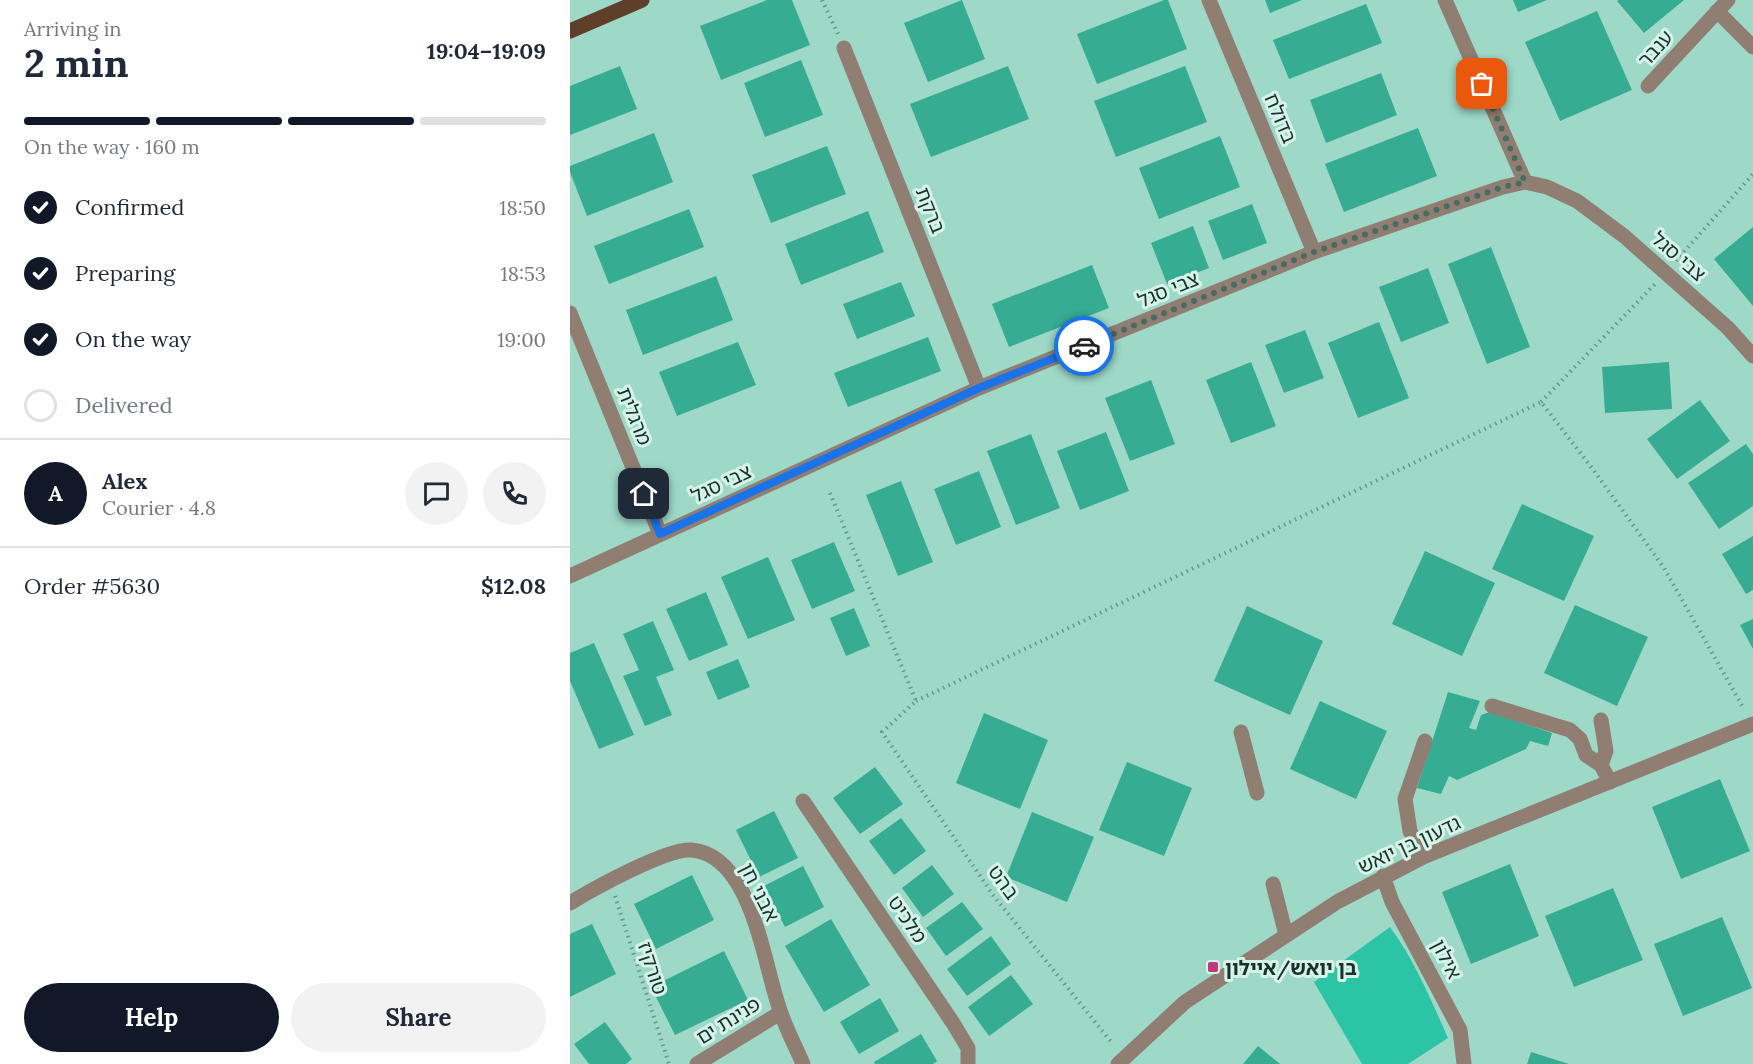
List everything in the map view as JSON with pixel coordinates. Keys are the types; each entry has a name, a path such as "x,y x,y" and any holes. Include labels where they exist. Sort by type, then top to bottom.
{"main road":[{"path":"570,31 642,0"}],"street":[{"name":"בדולח","path":"1209,0 1314,252"},
{"path":"1445,0 1525,182"},
{"name":"ענבר","path":"1648,86 1722,5 1753,47"},
{"name":"ברקת","path":"844,48 979,388"},
{"name":"צבי סגל","path":"570,576 979,388 1314,252 1503,187 1525,182 1547,187 1577,201 1624,236 1728,328 1753,356"},
{"name":"מרגלית","path":"570,313 660,534"},
{"path":"1492,706 1570,730 1580,740 1586,755 1601,765 1610,782"},
{"path":"1601,720 1606,751 1601,765"},
{"name":"גדעון בן יואש","path":"1118,1064 1185,1002 1337,902 1383,876 1423,857 1753,724"},
{"path":"1240,732 1257,792"},
{"path":"1423,857 1410,831 1405,799 1425,741"},
{"name":"מלכיט","path":"803,801 953,1023 968,1048 968,1064"},
{"name":"אבני חן","path":"570,903 610,881 675,851 691,850 708,854 722,864 734,878 757,925 780,1012 803,1064"},
{"name":"אילון","path":"1383,876 1392,902 1460,1030 1464,1064"},
{"path":"1273,884 1286,935"},
{"name":"פנינת ים","path":"697,1064 780,1012"}],"path":[{"path":"822,0 844,48"},
{"path":"830,493 916,701 1541,402 1666,273 1753,174"},
{"path":"1541,402 1664,568 1745,710"},
{"name":"בהט","path":"916,701 882,732 993,895 1112,1043"},
{"name":"טורקיז","path":"610,881 669,1064"}],"green space":[{"path":"1390,927 1415,967 1448,1038 1408,1064 1362,1064 1314,982"}],"building":[{"path":"767,0 792,0 810,45 721,80 700,26"},
{"path":"962,0 985,59 928,82 904,23"},
{"path":"1168,0 1187,49 1097,84 1077,34"},
{"path":"1265,0 1302,0 1270,13"},
{"path":"1513,0 1547,0 1518,12"},
{"path":"1684,0 1644,33 1617,1"},
{"path":"1366,4 1382,43 1289,79 1273,40"},
{"path":"1597,11 1632,90 1560,121 1525,42"},
{"path":"801,60 823,115 765,137 744,83"},
{"path":"620,66 637,109 570,135 570,86"},
{"path":"1008,66 1029,119 931,157 910,104"},
{"path":"1185,66 1207,122 1116,157 1094,101"},
{"path":"1381,73 1397,115 1326,143 1310,100"},
{"path":"1418,128 1437,176 1344,212 1325,164"},
{"path":"654,133 673,182 587,216 570,172 570,166"},
{"path":"1220,136 1240,187 1159,219 1139,168"},
{"path":"827,146 846,194 771,223 752,175"},
{"path":"1252,204 1267,243 1223,260 1208,221"},
{"path":"689,209 704,247 609,284 594,246"},
{"path":"868,211 884,252 801,285 785,244"},
{"path":"1193,226 1209,268 1167,284 1151,243"},
{"path":"1753,227 1753,306 1714,259"},
{"path":"1491,247 1530,347 1487,364 1448,264"},
{"path":"1092,265 1109,308 1009,347 992,304"},
{"path":"1428,268 1449,323 1401,342 1379,287"},
{"path":"716,276 733,320 643,355 626,310"},
{"path":"901,282 915,316 857,339 843,304"},
{"path":"1379,322 1409,398 1358,418 1328,343"},
{"path":"1305,330 1324,378 1284,393 1265,345"},
{"path":"928,337 941,371 848,407 834,373"},
{"path":"738,342 756,385 677,416 659,372"},
{"path":"1251,362 1276,426 1231,443 1206,380"},
{"path":"1669,362 1672,409 1605,413 1602,367"},
{"path":"1151,380 1175,444 1130,461 1105,398"},
{"path":"1700,400 1730,441 1677,479 1647,439"},
{"path":"1106,432 1129,491 1080,510 1057,451"},
{"path":"1031,434 1060,508 1016,525 987,451"},
{"path":"1746,444 1753,454 1753,506 1719,529 1688,483"},
{"path":"979,471 1001,527 956,545 934,489"},
{"path":"901,481 933,562 898,576 866,495"},
{"path":"1522,504 1594,536 1564,601 1492,569"},
{"path":"1753,536 1753,590 1746,594 1722,554"},
{"path":"834,542 855,591 812,609 791,560"},
{"path":"1425,551 1495,583 1462,656 1392,624"},
{"path":"768,557 795,620 748,639 721,577"},
{"path":"706,592 728,645 689,661 666,609"},
{"path":"1575,605 1648,637 1617,706 1544,673"},
{"path":"1247,606 1323,641 1290,715 1214,681"},
{"path":"854,608 870,646 846,656 830,618"},
{"path":"1753,619 1753,649 1740,625"},
{"path":"653,621 674,670 656,677 672,715 645,726 623,676 639,670 623,634"},
{"path":"594,643 634,735 599,749 570,681 570,653"},
{"path":"738,659 750,687 718,700 706,672"},
{"path":"1448,692 1480,701 1469,728 1476,730 1481,715 1490,712 1552,733 1548,746 1530,741 1526,749 1457,780 1449,776 1441,794 1417,788"},
{"path":"1320,701 1387,731 1356,799 1290,769"},
{"path":"984,713 1048,740 1020,809 956,783"},
{"path":"1127,762 1192,788 1164,856 1099,830"},
{"path":"875,767 903,804 860,834 833,798"},
{"path":"1720,779 1750,851 1681,879 1652,807"},
{"path":"774,811 798,858 759,877 736,830"},
{"path":"1032,812 1094,837 1067,902 1006,877"},
{"path":"901,818 926,851 894,875 869,841"},
{"path":"1510,864 1539,936 1471,964 1442,892"},
{"path":"932,865 954,894 923,917 902,888"},
{"path":"803,866 824,907 785,927 764,886"},
{"path":"692,875 714,920 656,949 634,904"},
{"path":"1613,888 1643,960 1574,987 1545,916"},
{"path":"962,902 983,929 946,956 926,928"},
{"path":"1722,917 1752,988 1683,1016 1654,944"},
{"path":"831,919 870,985 824,1012 785,946"},
{"path":"592,924 616,974 570,997 570,934"},
{"path":"991,936 1011,964 967,996 947,969"},
{"path":"724,951 748,1000 675,1035 651,987"},
{"path":"1011,975 1033,1004 989,1036 968,1007"},
{"path":"880,998 899,1031 859,1054 840,1022"},
{"path":"605,1022 632,1059 626,1064 589,1064 574,1044"},
{"path":"921,1034 937,1061 933,1064 875,1064 874,1062"},
{"path":"1258,1046 1280,1064 1243,1064"},
{"path":"1531,1052 1569,1064 1527,1064"}],"way so far":[{"path":"1084,346 1314,252 1503,187 1525,182 1482,84"}],"place":[{"name":"בן יואש/איילון","path":"1213,967"}],"route":[{"path":"644,494 660,534 979,388 1084,346"}]}
